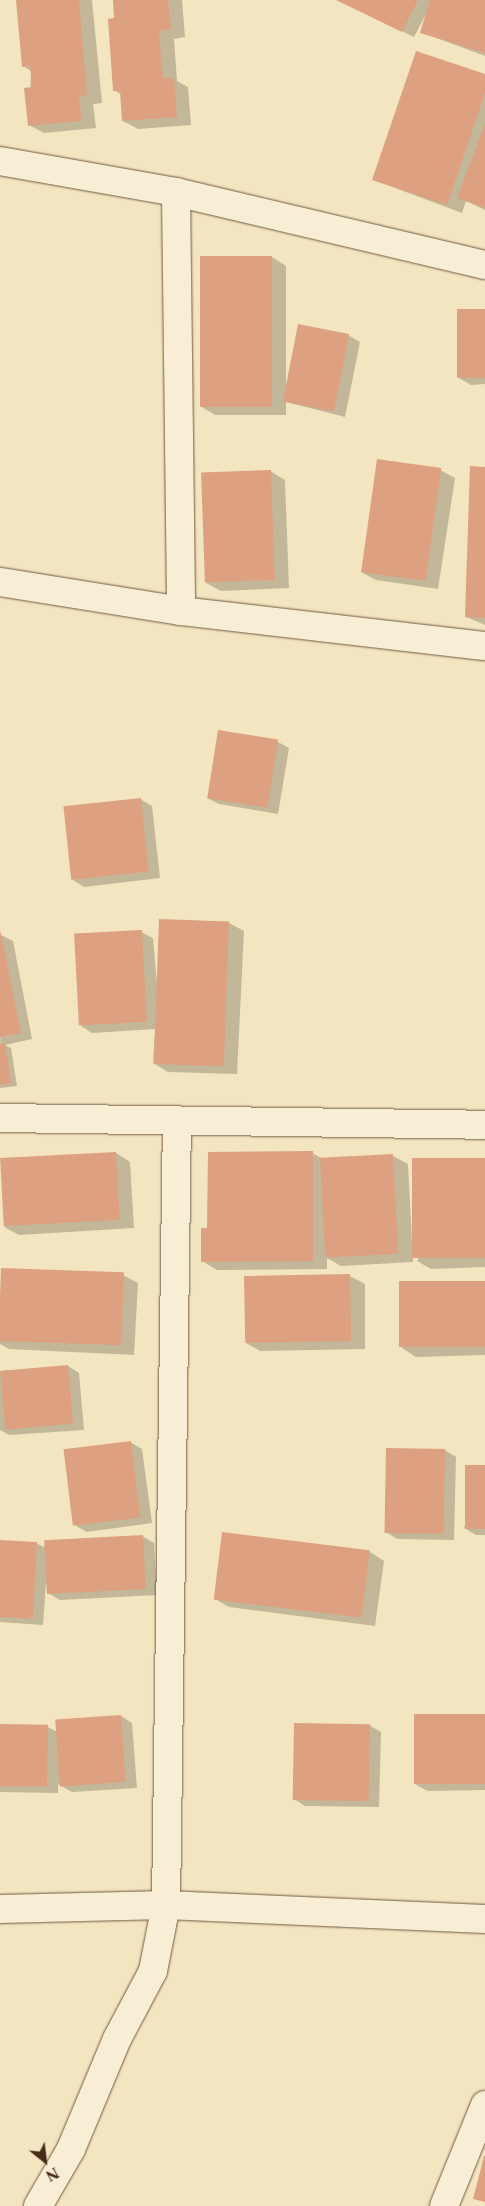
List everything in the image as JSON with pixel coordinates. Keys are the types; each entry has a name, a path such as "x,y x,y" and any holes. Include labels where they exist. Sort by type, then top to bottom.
{"street":[{"path":"0,161 176,192 485,265"},
{"path":"176,192 181,611"},
{"path":"0,582 181,611 485,646"},
{"path":"0,1118 485,1125"},
{"path":"38,2206 71,2149 117,2040 154,1971 166,1905 177,1120"},
{"path":"0,1909 166,1905 485,1919"},
{"path":"444,2206 485,2105"}],"building":[{"path":"16,0 79,0 87,95 79,96 82,121 28,126 24,88 32,87 30,66 22,67"},
{"path":"113,0 168,0 171,29 159,31 163,78 174,78 177,117 122,121 120,91 113,91 108,19 114,18"},
{"path":"336,0 418,0 402,32"},
{"path":"430,0 485,0 485,53 420,33"},
{"path":"416,51 485,74 485,93 447,205 372,180"},
{"path":"485,124 485,208 457,198"},
{"path":"200,256 272,256 272,407 200,407"},
{"path":"457,309 485,309 485,378 457,378"},
{"path":"298,324 349,334 334,411 283,402"},
{"path":"377,459 441,468 426,581 361,572"},
{"path":"470,466 485,467 485,618 465,617"},
{"path":"271,470 275,580 205,582 201,472"},
{"path":"218,730 278,740 267,808 207,798"},
{"path":"141,798 149,872 71,880 63,806"},
{"path":"159,919 229,921 224,1066 154,1064"},
{"path":"0,930 21,1033 0,1037"},
{"path":"142,930 147,1022 79,1025 74,934"},
{"path":"5,1043 11,1083 0,1085 0,1044"},
{"path":"313,1151 313,1261 201,1262 201,1228 207,1228 208,1152"},
{"path":"116,1152 120,1220 4,1226 0,1158"},
{"path":"393,1154 398,1254 325,1258 320,1158"},
{"path":"412,1158 485,1158 485,1258 412,1258"},
{"path":"1,1268 124,1272 121,1345 0,1341"},
{"path":"350,1274 351,1341 245,1343 244,1276"},
{"path":"399,1281 485,1281 485,1347 399,1347"},
{"path":"68,1365 73,1424 5,1430 0,1371"},
{"path":"131,1441 140,1517 73,1526 64,1449"},
{"path":"386,1448 445,1449 444,1534 385,1533"},
{"path":"465,1465 485,1465 485,1529 465,1529"},
{"path":"222,1532 370,1550 362,1618 214,1599"},
{"path":"143,1535 146,1589 47,1594 44,1540"},
{"path":"0,1540 37,1542 33,1619 0,1617"},
{"path":"414,1714 485,1714 485,1784 414,1784"},
{"path":"121,1715 126,1782 60,1786 55,1720"},
{"path":"294,1723 370,1724 369,1801 293,1800"},
{"path":"0,1724 48,1725 47,1787 0,1786"},
{"path":"485,2156 485,2202 473,2199"}]}
